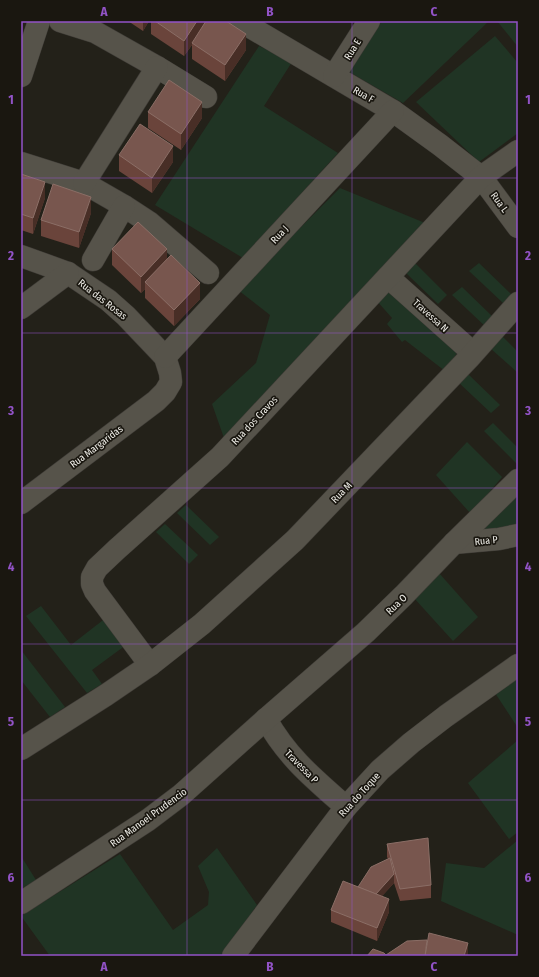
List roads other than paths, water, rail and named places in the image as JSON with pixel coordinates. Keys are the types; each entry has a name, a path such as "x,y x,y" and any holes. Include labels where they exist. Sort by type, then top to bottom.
{"street":[{"path":"21,76 39,21"},
{"path":"60,21 96,32 206,97"},
{"name":"Rua F","path":"240,21 393,111 481,177"},
{"name":"Rua E","path":"334,76 369,21"},
{"path":"84,184 157,67"},
{"name":"Rua J","path":"165,356 393,111"},
{"name":"Rua dos Cravos","path":"150,665 97,594 92,581 94,572 116,550 220,457 481,177 518,151"},
{"path":"21,163 84,184 124,206 150,223 208,273"},
{"name":"Rua L","path":"481,177 518,228"},
{"path":"93,260 124,206"},
{"name":"Rua das Rosas","path":"21,256 68,273 108,300 126,316 165,356 170,373 171,382 169,387"},
{"path":"21,308 68,273"},
{"name":"Travessa N","path":"388,277 473,353"},
{"name":"Rua M","path":"21,749 100,699 150,665 202,624 295,540 473,353 518,303"},
{"name":"Rua Margaridas","path":"21,502 156,401 169,387"},
{"name":"Rua O","path":"266,719 366,632 404,596 454,543 518,480"},
{"name":"Rua P","path":"454,543 499,539 518,535"},
{"name":"Rua do Toque","path":"233,956 346,807 380,770 411,743 446,716 518,665"},
{"name":"Travessa P","path":"266,719 289,754 346,807"},
{"name":"Rua Manoel Prudencio","path":"21,903 153,816 186,790 266,719"}]}
